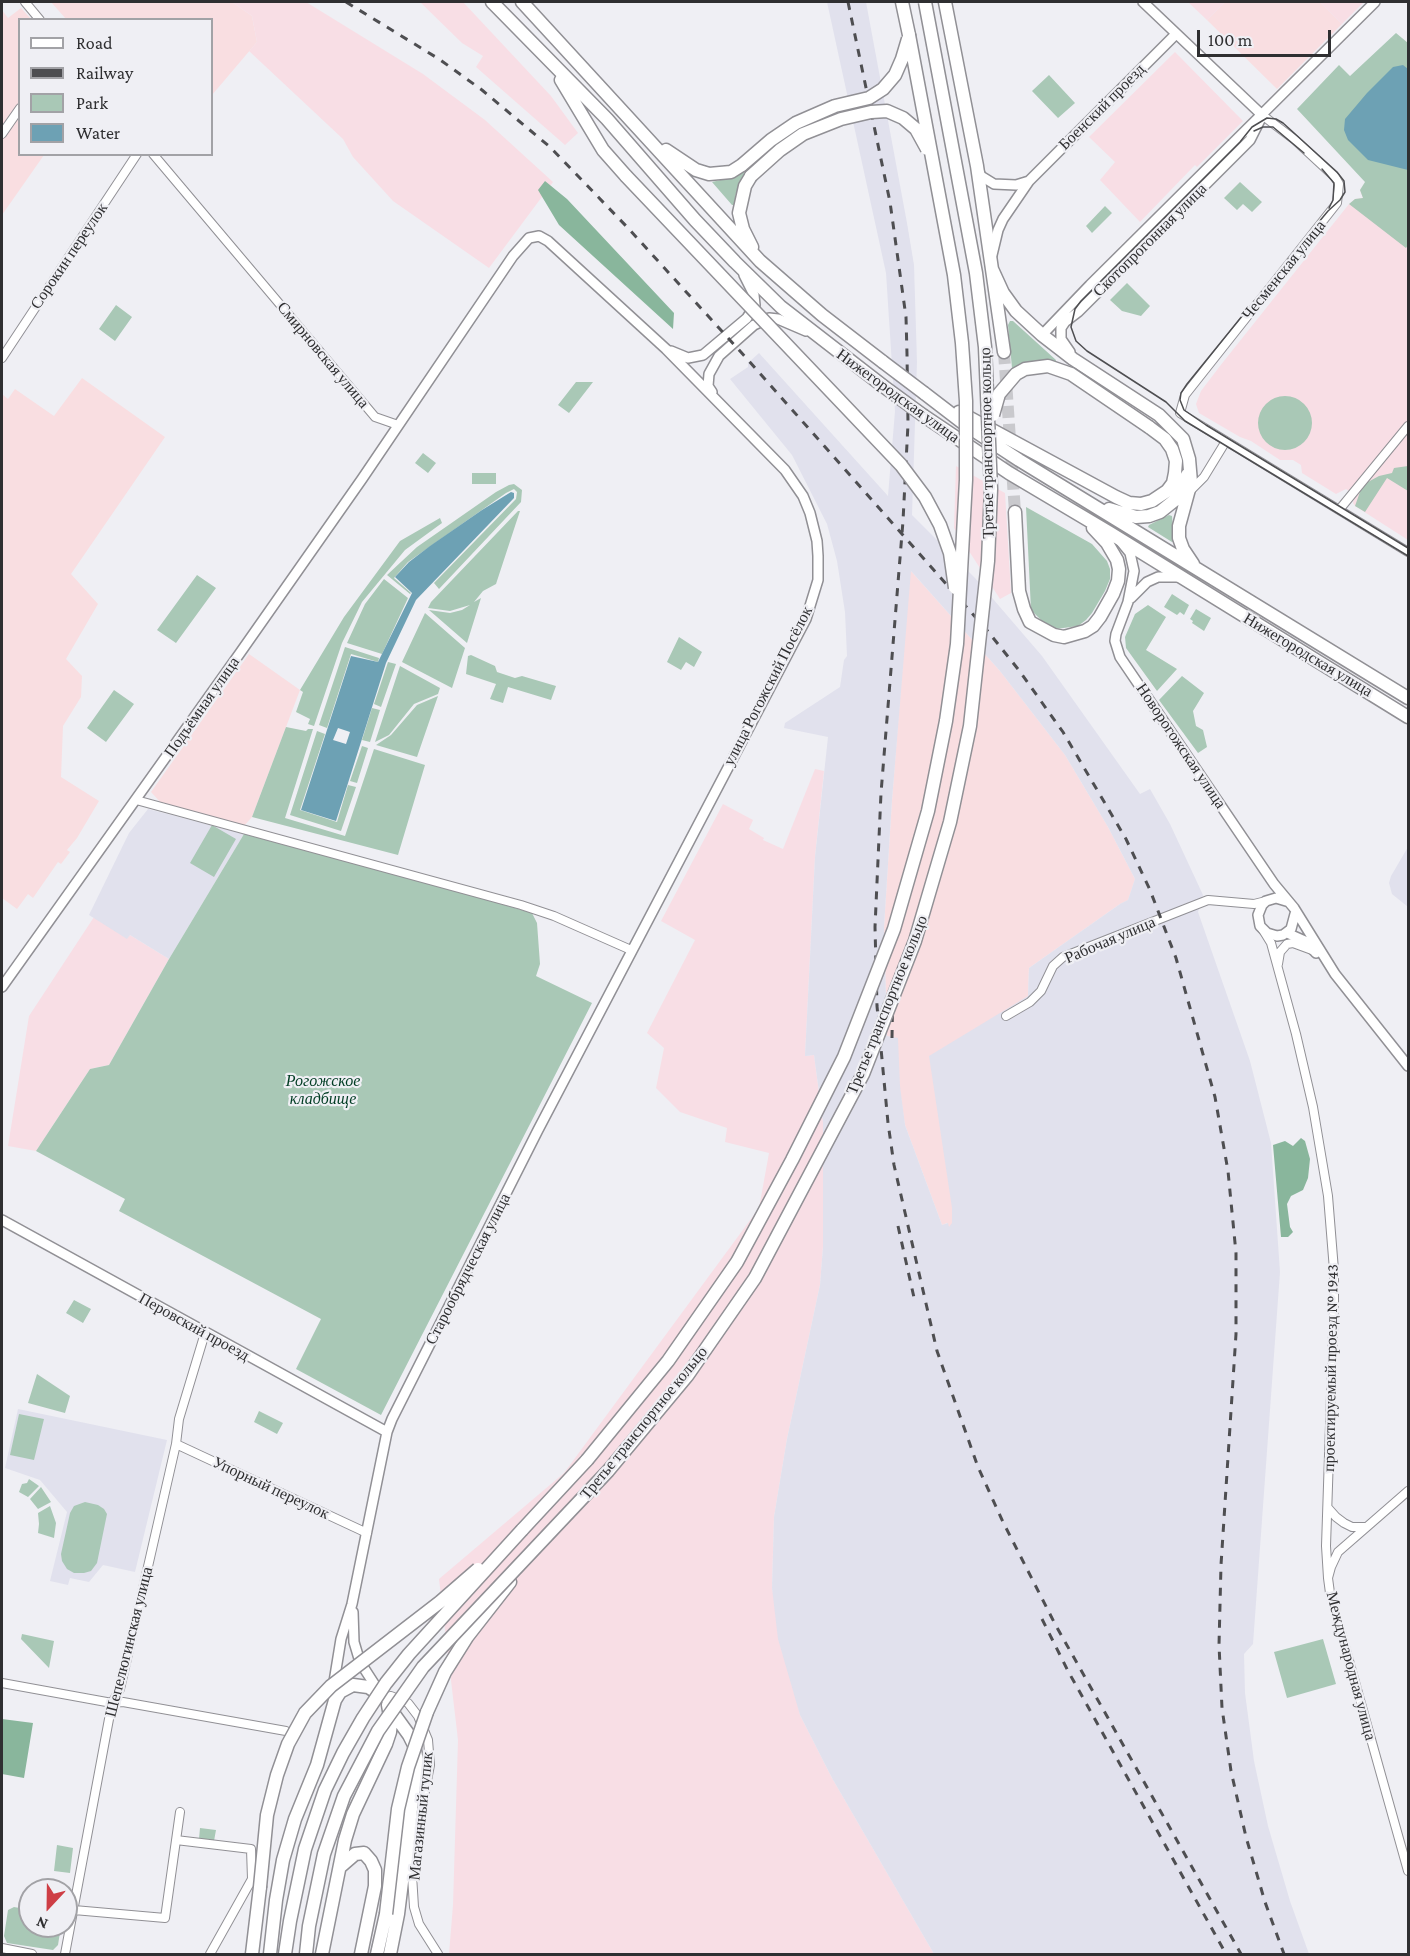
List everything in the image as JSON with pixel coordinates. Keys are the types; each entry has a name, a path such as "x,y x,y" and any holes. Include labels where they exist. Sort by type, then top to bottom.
{"main road":[{"name":"Нижегородская улица","path":"492,2 607,119 735,262 781,306 821,339 924,416 1009,473 1408,717"},
{"name":"Нижегородская улица","path":"522,2 641,129 711,210 760,261 822,315 1002,449 1408,698"},
{"name":"Третье транспортное кольцо","path":"285,1954 305,1849 325,1790 343,1753 369,1709 409,1654 587,1460 668,1361 736,1262 792,1160 844,1057 894,929 928,812 946,721 957,644 966,480 966,401 954,275 902,2"},
{"name":"Третье транспортное кольцо","path":"306,1954 311,1916 324,1854 344,1796 378,1731 423,1667 608,1471 687,1376 755,1278 819,1160 867,1063 915,941 950,822 970,726 988,561 991,489 985,347 976,273 925,2"},
{"path":"945,2 977,166 1004,352"},
{"path":"641,129 673,156 696,170 719,175 731,172 796,123 835,106 869,98 884,89 895,75 909,35"},
{"path":"535,45 568,90 603,150 901,465 925,497 940,525 950,553 956,590 957,644"},
{"path":"760,261 745,235 739,213 745,186 751,176 780,150 803,134 841,119 887,111 903,118 916,129 933,159"},
{"path":"992,265 1003,293 1016,311 1042,335 1081,364 1159,415 1183,439 1191,474 1189,492 1179,526 1179,537 1190,561 1200,572"},
{"path":"924,393 1129,503 1141,504 1160,497 1173,483 1176,461 1165,439 1071,374 1048,366 1025,369 1006,383 999,394 990,431"},
{"path":"1076,494 1121,514 1149,516 1168,507 1175,500 1186,476 1189,459"},
{"path":"1016,512 1019,591 1024,609 1030,622 1041,630 1064,637 1075,635 1093,626 1113,594 1118,581 1119,569 1117,560 1107,543 1071,510"},
{"path":"252,1954 267,1815 277,1774 288,1744 305,1713 331,1686 440,1602 522,1530"},
{"path":"377,1954 386,1914 398,1809 408,1767 427,1712 446,1672 467,1637 537,1547"},
{"path":"270,1954 283,1860 295,1819 317,1765 335,1700 347,1687 360,1685 384,1699 410,1735 417,1761 398,1914 390,1954"},
{"path":"322,1954 338,1871 353,1814 390,1732 391,1722 384,1699"},
{"path":"338,1871 348,1857 364,1853 375,1870 375,1886 361,1954"}],"street":[{"path":"26,2 38,18"},
{"path":"1143,2 1262,116"},
{"name":"Скотопрогонная улица","path":"1042,335 1375,2"},
{"name":"Боенский проезд","path":"992,265 998,230 1011,205 1029,180 1176,34"},
{"path":"2,134 18,111"},
{"name":"Скотопрогонная улица","path":"1081,364 1061,339 1061,328 1065,322 1078,312 1250,140 1262,116"},
{"name":"Чесменская улица","path":"1226,441 1180,413 1185,395 1335,207 1338,198 1339,184 1335,177 1295,140 1262,116"},
{"name":"Сорокин переулок","path":"2,358 136,156"},
{"name":"Смирновская улица","path":"155,156 375,417 398,425"},
{"path":"977,166 981,176 994,184 1016,185 1029,180"},
{"name":"улица Рогожский Посёлок","path":"398,425 513,256 529,238 538,236 548,241 666,349 785,470 803,496 817,541 818,580 806,619 631,950"},
{"path":"666,349 685,357 693,358 703,355 752,312 754,305 752,288 735,262"},
{"path":"714,397 708,386 713,365 719,356 761,321 769,318 778,319 821,339"},
{"name":"Подъёмная улица","path":"2,987 136,800 398,425"},
{"path":"1339,510 1408,426"},
{"path":"1189,492 1204,477 1226,441 1408,552"},
{"name":"Новорогожская улица","path":"1110,533 1124,544 1133,562 1133,583 1116,634 1115,642 1120,657 1274,884 1294,908 1295,914 1327,962 1408,1066"},
{"path":"1128,602 1140,588 1158,577 1175,576 1185,580"},
{"path":"136,800 475,891 554,916 631,950"},
{"path":"1258,920 1259,910 1274,895 1274,884"},
{"path":"1268,900 1276,898 1286,900"},
{"name":"Рабочая улица","path":"1006,1016 1030,1002 1041,991 1053,966 1063,957 1208,900 1254,904 1268,900"},
{"path":"1237,902 1253,913 1263,930 1272,935 1285,934 1305,941 1327,962"},
{"path":"1273,948 1276,939 1285,934 1294,924 1295,914"},
{"name":"проектируемый проезд № 1943","path":"1263,930 1273,948 1296,1034 1313,1107 1328,1196 1334,1270 1326,1546 1328,1578"},
{"path":"1278,969 1280,952 1287,944 1301,945 1312,950"},
{"name":"Старообрядческая улица","path":"330,1717 341,1639 352,1604 387,1432 499,1206 631,950"},
{"name":"Перовский проезд","path":"2,1220 387,1432"},
{"name":"Шепелюгинская улица","path":"78,1888 112,1703 120,1689 176,1444 179,1419 205,1333"},
{"name":"Упорный переулок","path":"176,1444 367,1533"},
{"name":"Международная улица","path":"1408,1491 1338,1552 1328,1578 1330,1593 1408,1871"},
{"path":"1328,1508 1336,1517 1352,1527 1366,1527"},
{"name":"Старообрядческая улица","path":"352,1604 354,1642 360,1662 384,1699"},
{"path":"2,1683 286,1731"},
{"name":"Магазинный тупик","path":"384,1699 391,1696 408,1703 418,1716 428,1740 430,1765 418,1822 412,1875 414,1907 419,1924 438,1954"},
{"path":"78,1910 165,1918 180,1812"},
{"path":"176,1840 251,1849 252,1879 210,1954"},
{"name":"Шепелюгинская улица","path":"65,1954 68,1938"},
{"path":"2,1948 32,1954"}],"shaded area":[{"path":"51,2 232,2 252,16 257,42 213,94 213,18 65,18"},
{"path":"232,2 306,2 423,74 485,120 553,182 489,268 393,201 353,157 343,139 249,51 257,42 252,16"},
{"path":"420,2 463,2 551,96 578,133 565,145 476,67 483,56 462,43"},
{"path":"827,2 866,2 914,265 917,362 912,515 975,578 1042,656 1140,794 1150,789 1170,824 1203,895 1198,912 1250,1061 1271,1143 1280,1272 1253,1644 1244,1654 1245,1693 1254,1761 1268,1826 1290,1901 1309,1954 934,1954 832,1778 800,1715 778,1639 772,1588 774,1517 787,1439 820,1285 823,1247 823,1122 814,1055 805,1056 815,857 828,737 784,728 785,723 840,687 844,660 847,656 845,612 837,561 827,524 792,455 730,379 748,367 748,363 759,353 888,496 895,411 886,273","holes":["911,571 1000,671 1065,755 1108,827 1135,879 1128,900 1029,968 1028,996 929,1056 952,1208 952,1223 949,1227 948,1223 942,1225 905,1125 900,1086 898,1038 887,1036 884,927"]},
{"path":"1188,2 1225,2 1207,20"},
{"path":"1225,2 1320,2 1342,24 1277,89 1207,20"},
{"path":"1320,2 1364,2 1342,24"},
{"path":"21,8 30,18 18,18 18,156 43,156 2,215 2,10 8,18"},
{"path":"1175,52 1243,121 1197,167 1195,165 1140,222 1100,180 1115,162 1089,137"},
{"path":"1360,190 1408,193 1408,540 1355,506 1353,503 1355,495 1346,489 1336,494 1302,473 1301,465 1293,460 1280,460 1251,441 1199,413 1196,404 1201,391 1220,366 1349,204 1355,199 1363,198"},
{"path":"82,378 165,437 71,574 98,604 66,659 82,676 81,697 63,726 61,777 99,801 77,838 67,850 70,852 61,864 58,862 33,898 28,894 17,909 2,898 2,394 8,399 15,389 54,416"},
{"path":"956,466 1005,493 1011,593 1000,599 954,528"},
{"path":"910,570 1000,671 1065,755 1108,827 1135,879 1128,900 1029,968 1028,996 964,1285 947,1223 942,1225 905,1125 892,1038 887,1036 884,927"},
{"path":"249,654 300,690 252,817 244,826 162,804 151,792"},
{"path":"815,769 824,771 815,857 805,1056 814,1055 823,1122 823,1247 820,1285 787,1439 774,1517 772,1588 800,1715 832,1778 934,1954 449,1954 453,1905 458,1740 439,1579 564,1473 759,1208 769,1153 725,1142 727,1128 680,1112 656,1088 664,1048 647,1033 695,940 661,921 723,804 753,820 749,829 764,838 763,840 783,849"},
{"path":"148,809 244,834 169,959 130,935 127,939 89,915 129,833"},
{"path":"1408,847 1408,907 1392,894 1389,883"},
{"path":"94,917 127,938 130,935 169,959 109,1065 90,1069 36,1151 8,1146 29,1016"},
{"path":"18,1409 167,1440 135,1572 103,1565 89,1582 70,1578 68,1585 50,1581 67,1512 40,1480 5,1468"}],"green space":[{"path":"1396,33 1408,43 1408,245 1406,248 1349,204 1355,199 1363,198 1360,190 1365,182 1297,109 1339,65 1350,76"},
{"path":"1049,75 1075,103 1058,118 1032,91"},
{"path":"743,172 747,173 736,193 734,205 732,205 712,182"},
{"path":"545,181 567,199 674,313 673,329 559,225 538,190"},
{"path":"1240,182 1262,202 1252,212 1243,204 1237,210 1224,198"},
{"path":"1105,206 1112,213 1092,233 1086,226"},
{"path":"1127,283 1150,306 1141,316 1122,311 1110,300"},
{"path":"116,305 132,317 115,341 99,329"},
{"path":"1010,321 1013,321 1056,360 1055,367 1025,363 1012,368 1008,325"},
{"path":"576,382 593,382 569,413 558,405"},
{"path":"1285,396 1295,398 1304,404 1310,413 1312,423 1310,433 1304,442 1295,448 1285,450 1275,448 1266,442 1260,433 1258,423 1260,413 1266,404 1275,398"},
{"path":"423,453 436,463 428,473 415,463"},
{"path":"1408,466 1408,491 1387,478 1365,512 1355,506 1361,489 1366,483 1379,476 1392,473 1394,468"},
{"path":"472,473 496,473 496,484 472,484"},
{"path":"514,484 522,490 521,502 439,589 434,583 516,499 517,492 514,489 408,562 394,578 410,594 387,575 417,547 496,492"},
{"path":"1026,507 1092,544 1107,561 1110,579 1105,591 1092,613 1078,626 1056,629 1047,626 1031,610"},
{"path":"520,511 496,584 483,591 474,602 481,598 467,643 429,610 450,613 470,605 450,611 428,608 431,602"},
{"path":"1169,515 1172,516 1174,541 1172,542 1148,527"},
{"path":"440,518 442,523 405,550 362,602 342,643 314,726 308,724 310,719 296,712 303,692 300,690 344,617 400,541"},
{"path":"197,575 216,588 176,643 157,630"},
{"path":"384,579 408,598 382,654 347,643 365,604"},
{"path":"1172,594 1189,605 1184,615 1180,612 1177,615 1164,607"},
{"path":"1148,605 1166,617 1146,650 1177,669 1157,691 1126,648 1125,637 1135,614"},
{"path":"1196,609 1211,618 1204,631 1190,619"},
{"path":"425,613 465,648 452,688 402,662"},
{"path":"679,637 702,652 694,667 686,662 681,670 667,662"},
{"path":"345,647 379,658 378,662 351,654 327,728 319,725"},
{"path":"471,655 495,666 497,672 515,678 522,676 556,686 551,700 508,687 503,703 490,699 496,684 466,674 468,656"},
{"path":"388,662 396,664 381,707 374,704"},
{"path":"400,666 440,688 438,694 414,704 389,735 375,742"},
{"path":"1182,676 1204,693 1193,711 1196,726 1203,730 1207,747 1198,753 1159,700"},
{"path":"114,690 134,704 106,742 87,728"},
{"path":"438,696 417,757 376,745 391,735 417,705"},
{"path":"372,708 380,710 370,742 362,740"},
{"path":"286,727 306,731 313,729 285,818 345,836 374,749 425,765 398,855 252,817"},
{"path":"317,731 325,734 300,810 337,822 348,785 356,787 341,831 290,815"},
{"path":"362,746 368,748 357,783 350,781"},
{"path":"212,825 236,839 214,877 190,863"},
{"name":"Рогожское кладбище","path":"244,834 532,913 537,923 540,964 536,976 592,1003 381,1415 296,1369 321,1319 119,1211 125,1199 36,1151 90,1069 109,1065"},
{"path":"1301,1138 1305,1141 1310,1159 1308,1178 1303,1190 1291,1196 1287,1204 1290,1227 1293,1232 1288,1237 1281,1237 1273,1145 1285,1141 1293,1146"},
{"path":"74,1300 91,1309 83,1323 66,1313"},
{"path":"37,1374 70,1396 65,1413 28,1403"},
{"path":"259,1411 283,1423 277,1434 254,1422"},
{"path":"19,1414 44,1419 34,1460 10,1455"},
{"path":"29,1479 39,1486 28,1497 19,1492 22,1484 27,1483"},
{"path":"41,1487 51,1502 38,1509 30,1499"},
{"path":"85,1502 98,1505 107,1514 97,1563 91,1571 74,1573 67,1569 61,1554 70,1513 74,1506"},
{"path":"50,1506 56,1523 54,1538 38,1533 38,1513"},
{"path":"22,1634 54,1641 49,1668 21,1639"},
{"path":"1323,1639 1336,1684 1287,1698 1274,1652"},
{"path":"2,1719 33,1723 24,1778 2,1774"},
{"path":"200,1828 216,1830 214,1841 199,1839"},
{"path":"57,1845 73,1848 70,1873 54,1871"},
{"path":"18,1908 18,1938 59,1938 58,1945 53,1950 7,1943 4,1936 8,1910"}],"water":[{"path":"1403,65 1408,69 1408,170 1368,160 1348,140 1344,130 1345,119 1367,93 1393,67"},
{"path":"511,492 514,493 514,498 416,600 386,663 336,821 301,810 351,656 378,662 412,593 395,577 409,562","holes":["338,728 350,732 346,744 333,740"]}],"tunnel":[{"path":"1004,352 1015,512"}],"tram line":[{"path":"1408,548 1206,425 1184,410 1180,400 1181,393 1187,384 1345,192 1344,181 1337,172 1283,123 1267,118 1252,127 1240,142 1081,301 1075,309 1071,327 1076,341 1087,351 1166,402 1185,421 1408,556"},
{"path":"1254,131 1263,127 1273,127 1304,153"},
{"path":"1322,169 1334,183 1333,200 1329,208"}],"railway":[{"path":"346,2 439,59 482,90 550,147 628,228 986,629 1063,732 1126,839 1150,890 1176,958 1215,1097 1228,1171 1236,1253 1236,1334 1221,1565 1219,1645 1222,1708 1231,1771 1246,1837 1265,1902 1284,1954"},
{"path":"848,2 890,202 906,317 908,424 903,521 881,793 875,927 877,1006 894,1165 937,1351 978,1467 1055,1624 1241,1954"},
{"path":"892,1038 893,977"},
{"path":"898,1226 915,1302"},
{"path":"1042,1619 1068,1671 1226,1954"}]}
